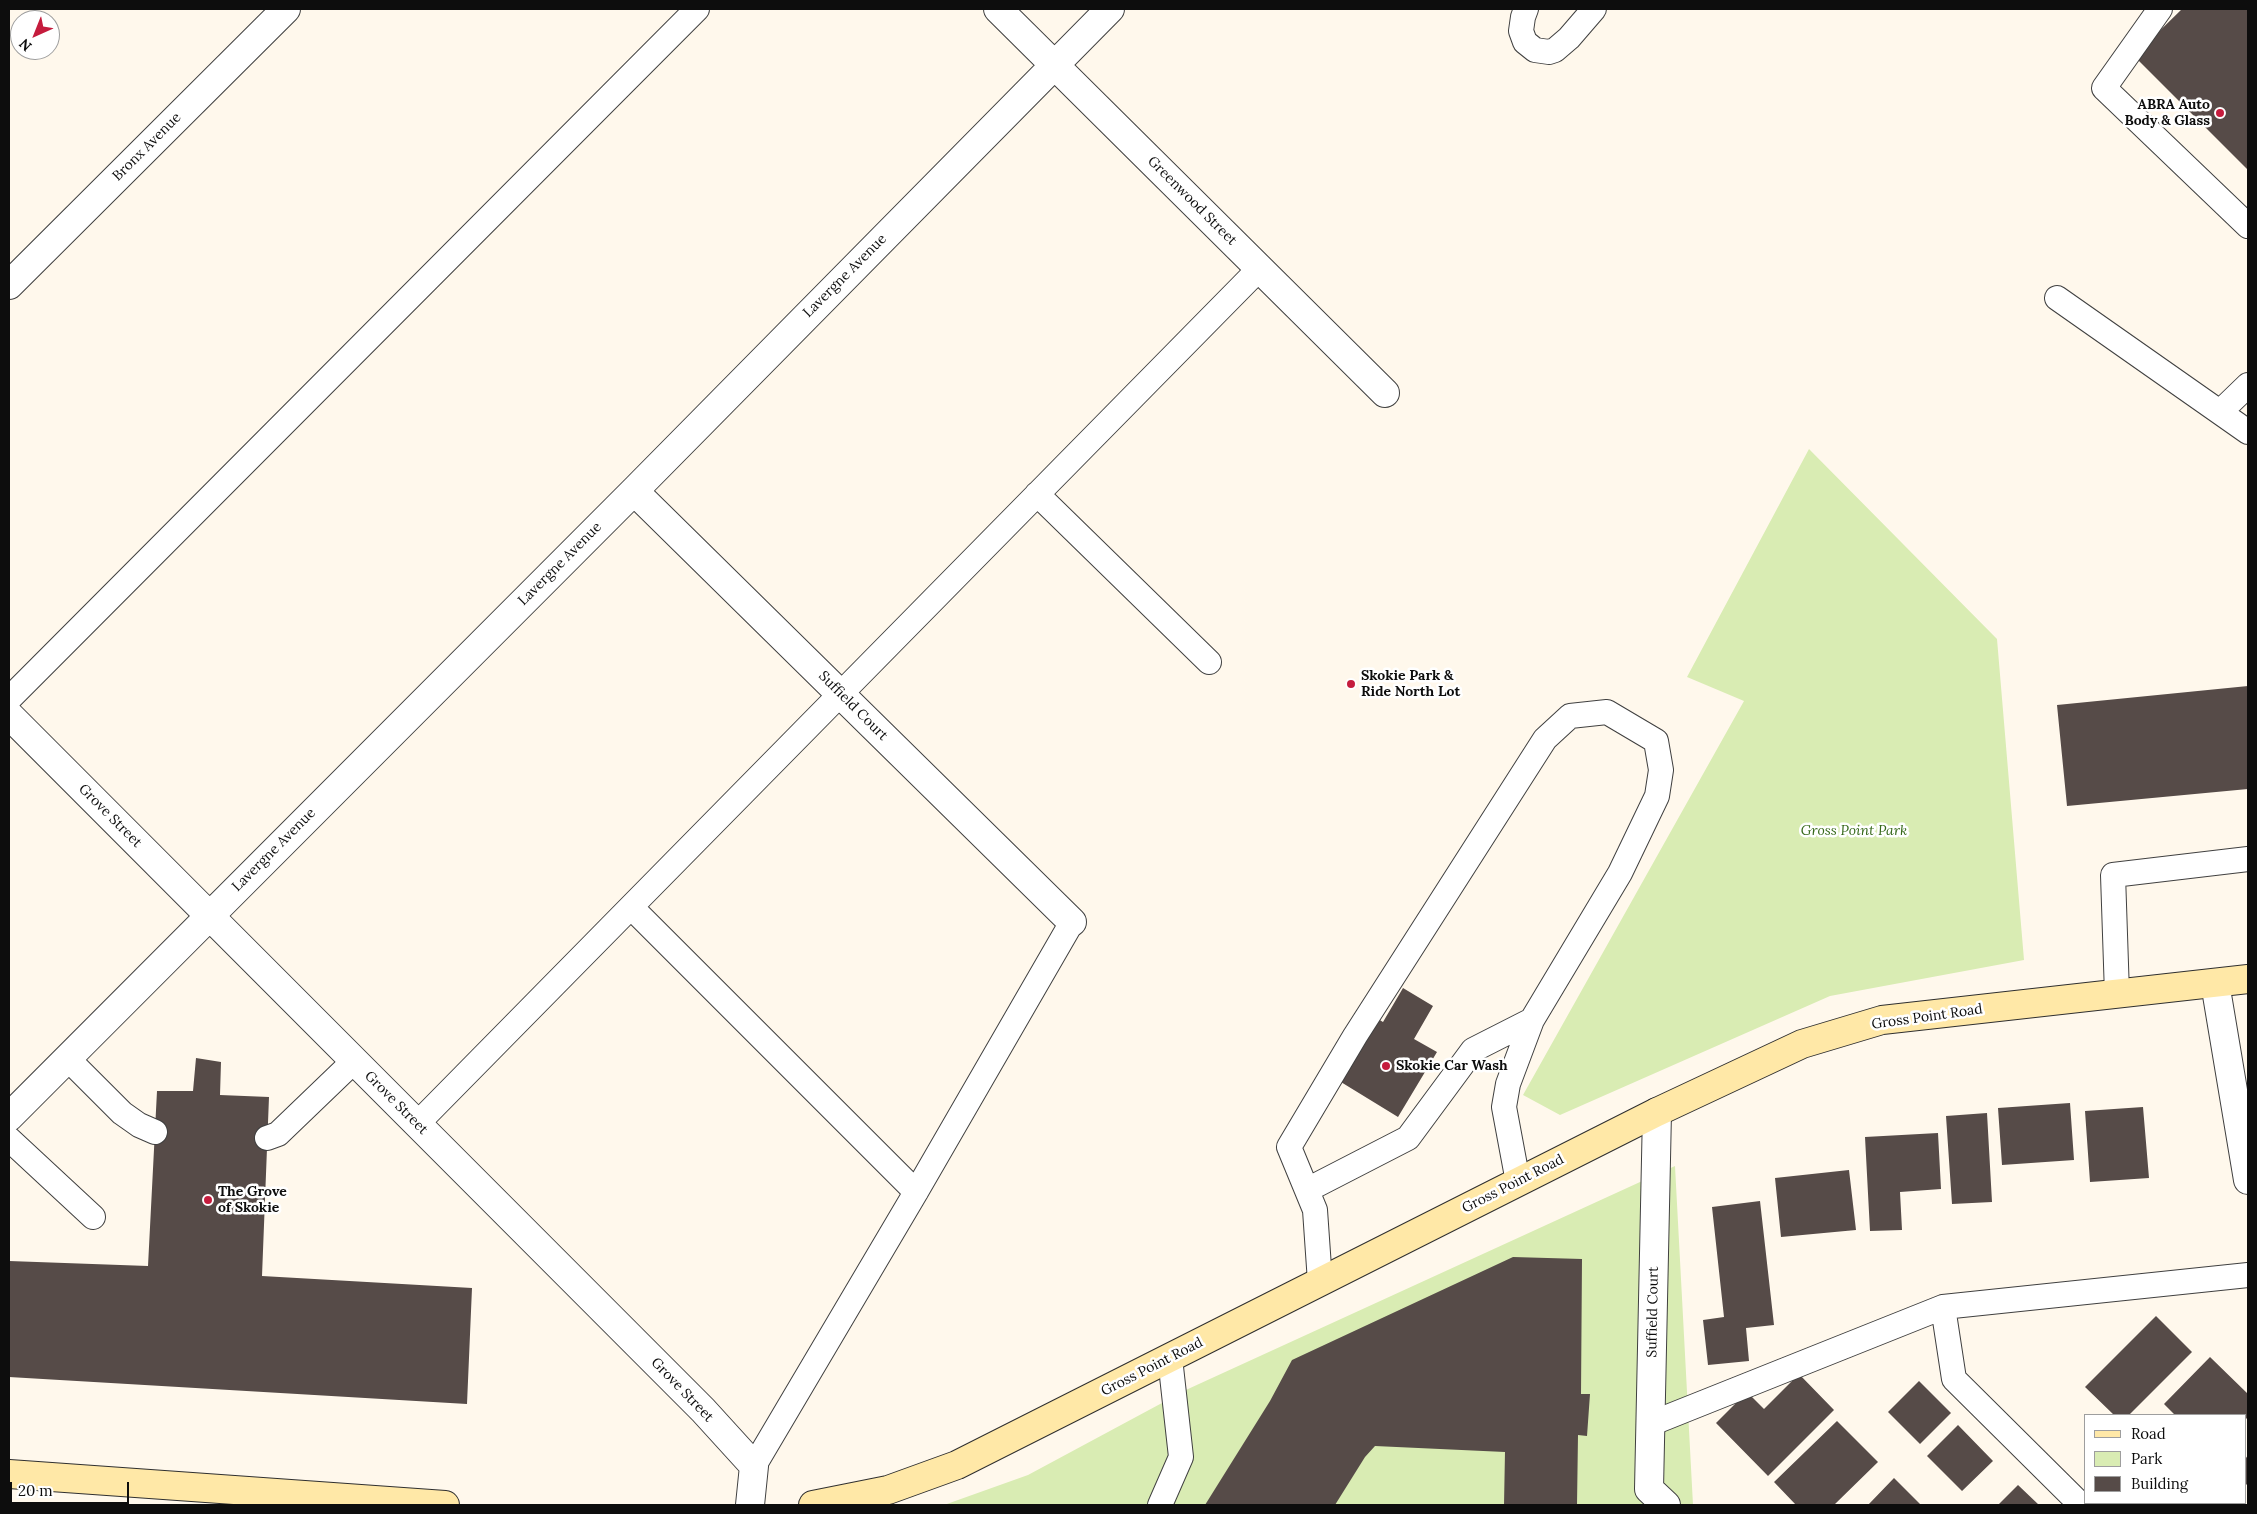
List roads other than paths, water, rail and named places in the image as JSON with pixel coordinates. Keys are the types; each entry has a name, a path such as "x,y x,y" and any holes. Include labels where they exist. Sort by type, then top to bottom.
{"main road":[{"name":"Gross Point Road","path":"813,1505 888,1490 957,1464 1657,1112 1802,1044 1882,1020 2248,979"},
{"path":"9,1474 445,1505"}],"street":[{"name":"Bronx Avenue","path":"9,285 286,9"},
{"name":"Greenwood Street","path":"998,9 1385,393"},
{"name":"Lavergne Avenue","path":"9,1117 1110,9"},
{"name":"Suffield Court","path":"634,490 1072,922"},
{"name":"Grove Street","path":"9,714 703,1410 754,1466"},
{"path":"2215,983 2248,1180"},
{"name":"Suffield Court","path":"1657,1112 1650,1489 1666,1505"},
{"path":"750,1505 754,1466"}],"lane":[{"path":"9,699 697,9"},
{"path":"1526,9 1521,31 1525,42 1535,50 1549,52 1561,46 1594,9"},
{"path":"2160,9 2104,88 2248,226"},
{"path":"417,1124 1260,268"},
{"path":"2057,298 2248,432"},
{"path":"2220,412 2248,385"},
{"path":"1037,494 1209,662"},
{"path":"1320,1282 1315,1210 1289,1146 1354,1036 1546,739 1570,716 1607,712 1656,741 1661,770 1658,796 1620,873 1532,1020 1508,1084 1504,1106 1518,1182"},
{"path":"2117,994 2113,875 2248,859"},
{"path":"631,907 916,1192"},
{"path":"754,1466 916,1192 1072,922"},
{"path":"1307,1190 1408,1138 1473,1050 1532,1020"},
{"path":"67,1058 122,1113 139,1125 155,1132"},
{"path":"267,1138 278,1134 354,1060"},
{"path":"9,1138 94,1217"},
{"path":"1650,1424 1943,1307 2248,1275"},
{"path":"1943,1307 1954,1379 2082,1505"},
{"path":"1160,1505 1181,1457 1170,1358"}],"place":[{"name":"ABRA Auto Body & Glass","path":"2220,113"},
{"name":"Skokie Park & Ride North Lot","path":"1351,684"},
{"name":"Skokie Car Wash","path":"1386,1066"},
{"name":"The Grove of Skokie","path":"208,1200"}],"park label":[{"name":"Gross Point Park","path":"1854,831"}]}
